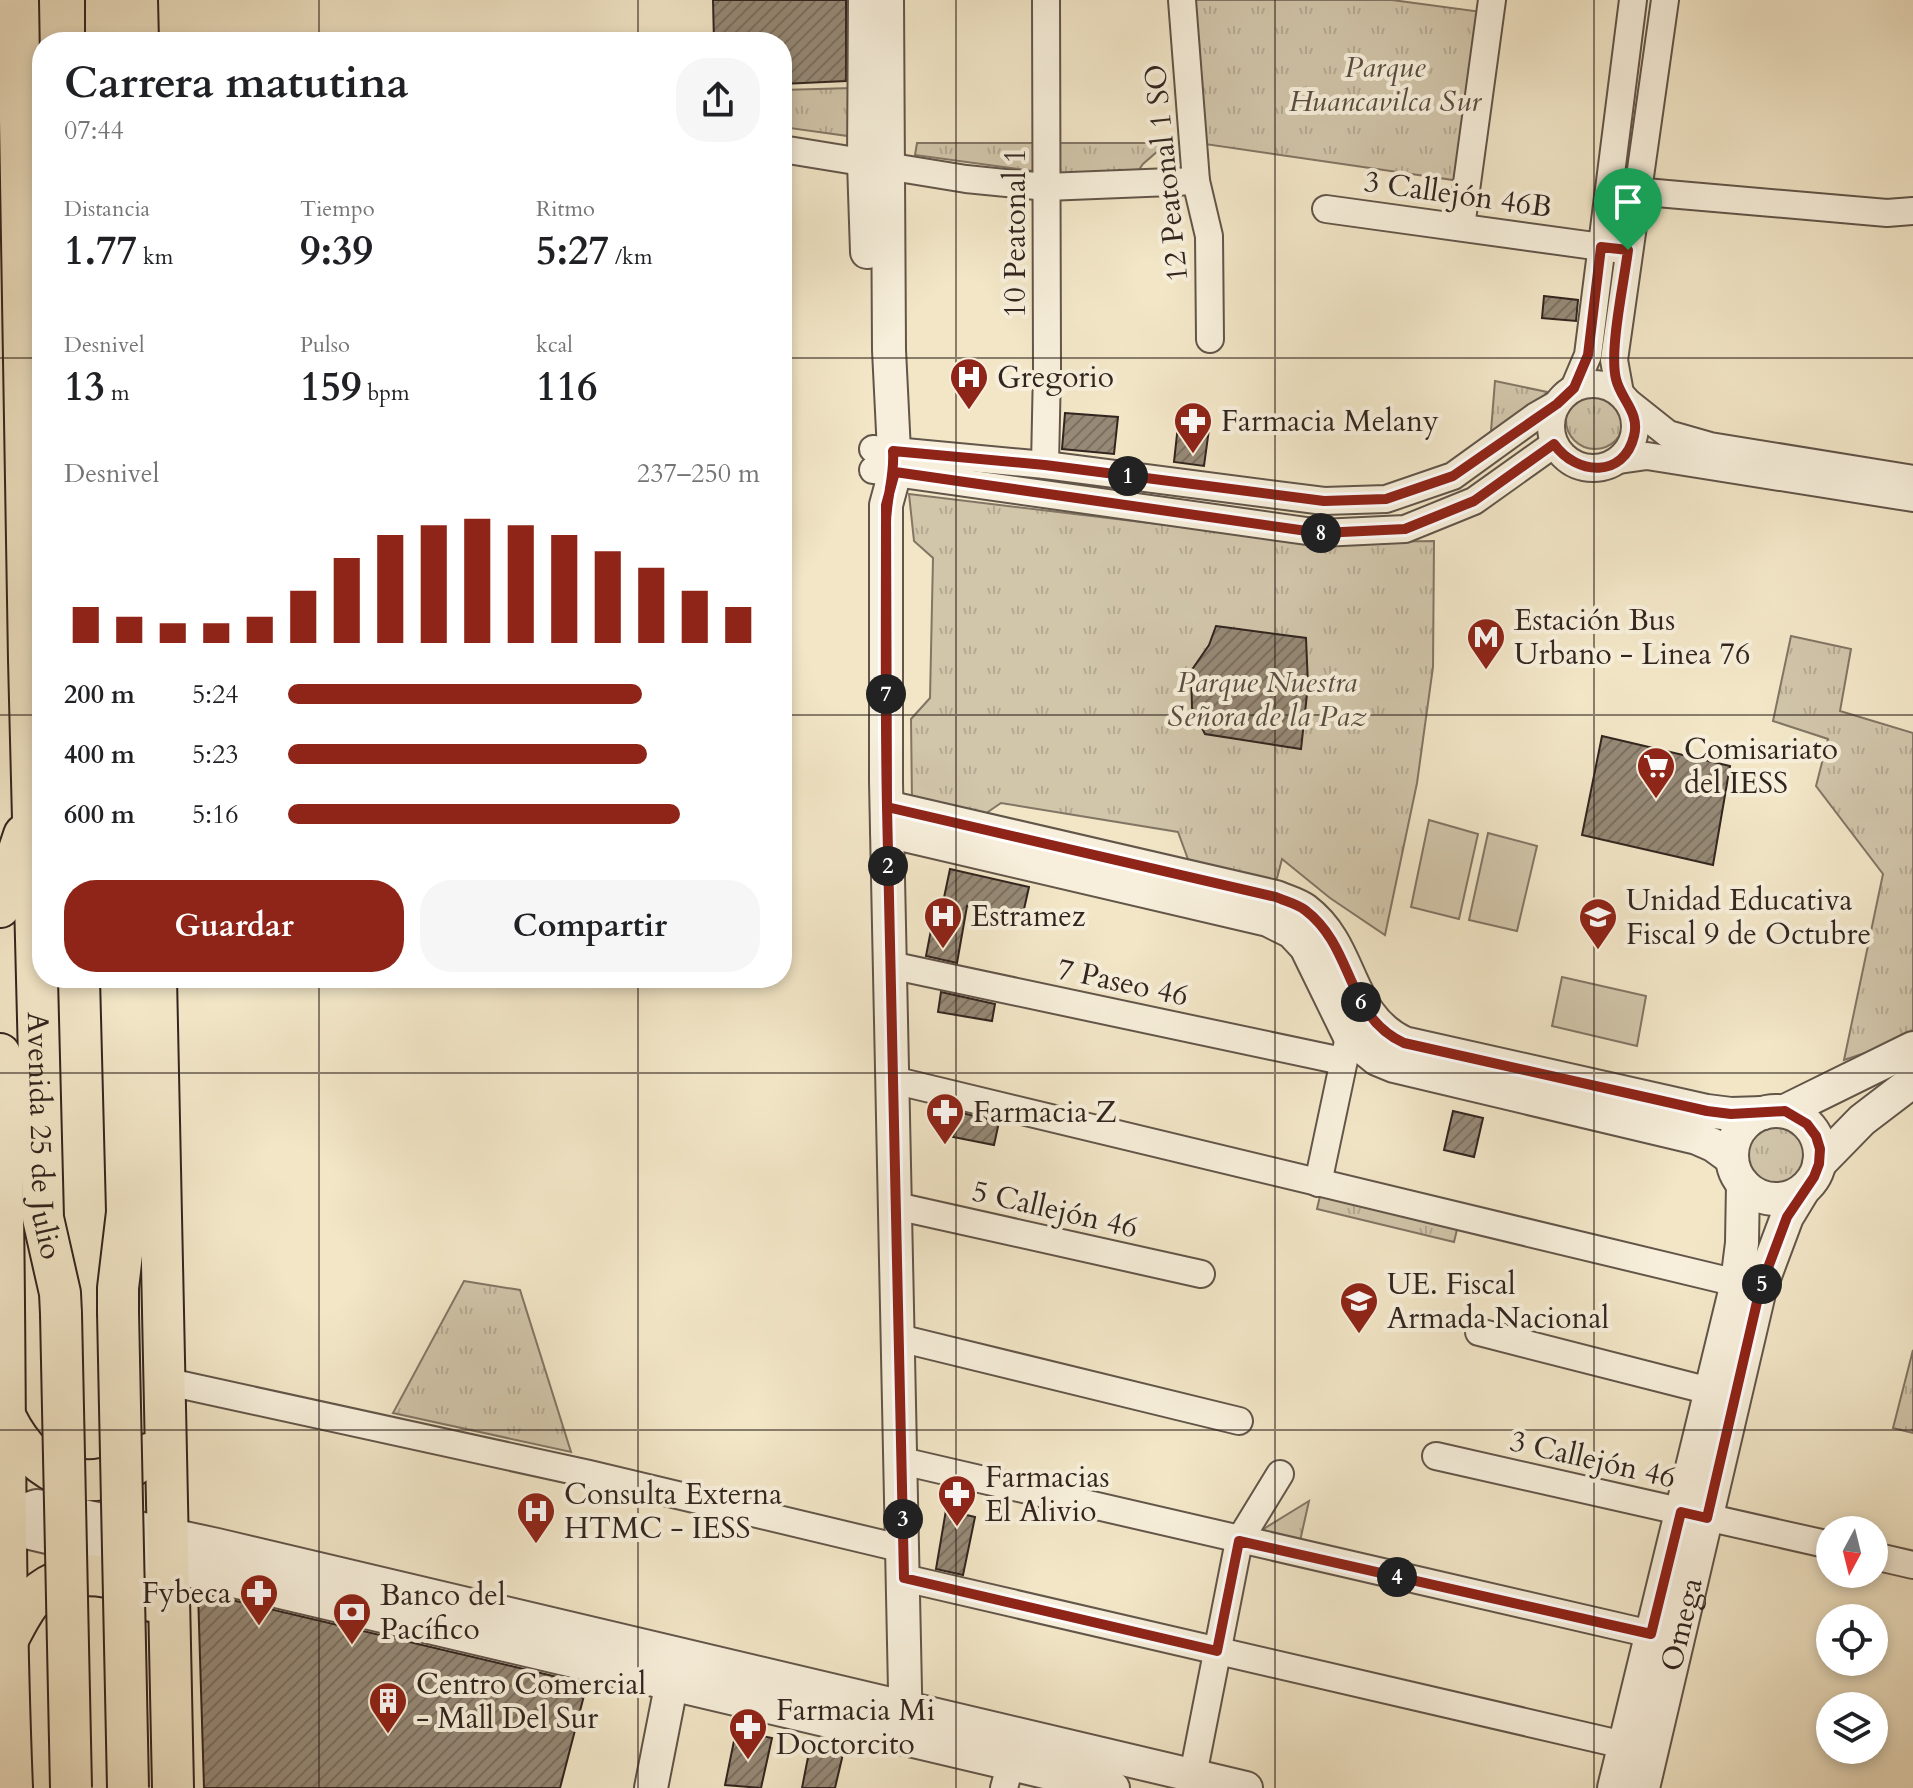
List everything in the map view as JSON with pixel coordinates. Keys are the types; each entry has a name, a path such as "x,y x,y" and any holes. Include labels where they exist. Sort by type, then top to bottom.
{"main road":[{"name":"Avenida 25 de Julio","path":"18,0 32,760"},
{"path":"106,0 106,32"},
{"path":"137,0 138,32"},
{"path":"0,252 23,333"},
{"path":"0,907 32,811"},
{"name":"Avenida 25 de Julio","path":"37,988 43,1218 60,1293 61,1314 71,1788"},
{"path":"121,988 127,1212 118,1312 128,1788"},
{"path":"156,988 173,1788"},
{"name":"Avenida 25 de Julio","path":"0,1054 6,1418 3,1515 12,1788"},
{"path":"6,1418 22,1446 42,1466 77,1479 115,1475 132,1467 147,1456 159,1441 165,1424"},
{"path":"7,1641 30,1602 44,1589 80,1575 99,1575 135,1587 155,1607 169,1632"}],"street":[{"path":"865,0 876,165 886,505 887,819 907,1723"},
{"path":"876,165 887,0"},
{"name":"10 Peatonal 1","path":"1045,465 1046,0"},
{"name":"12 Peatonal 1 SO","path":"1182,0 1196,181 1209,236 1210,339"},
{"path":"1461,227 1492,0"},
{"path":"1633,0 1588,355 1551,417 1550,431 1554,444 1572,464 1585,468 1599,468 1619,460 1647,456 1709,456 1913,479"},
{"path":"1619,460 1634,439 1636,427 1614,360 1665,0"},
{"path":"792,151 966,179 1046,187 1196,181"},
{"path":"1608,189 1887,213 1913,211"},
{"name":"3 Callejón 46B","path":"1326,209 1628,250"},
{"path":"883,460 1045,465 1324,501 1386,499 1453,476 1565,396 1596,384 1624,398 1668,434 1709,456 1913,498"},
{"path":"883,460 1321,533 1405,529 1474,501 1554,444"},
{"path":"887,819 1268,920 1292,932 1306,947 1346,1049 1318,1183"},
{"path":"887,819 1276,897 1304,909 1324,929 1340,952 1364,1009 1388,1036 1404,1043 1707,1111 1731,1114 1774,1112 1807,1124 1816,1136 1820,1149 1812,1176 1793,1196 1766,1198 1753,1193 1713,1145 1697,1138 1394,1066 1346,1049"},
{"name":"7 Paseo 46","path":"890,965 1346,1049"},
{"path":"1737,1171 1733,1143 1739,1130 1750,1119 1774,1112 1913,1048"},
{"path":"893,1080 1737,1283"},
{"name":"Omega","path":"1614,1788 1651,1634 1694,1515 1760,1289 1787,1217 1812,1176 1862,1120 1913,1081"},
{"name":"Omega","path":"1643,1788 1694,1515 1710,1391 1737,1283 1742,1243 1737,1171"},
{"name":"5 Callejón 46","path":"896,1206 1201,1274"},
{"path":"1479,1332 1710,1391"},
{"path":"899,1338 1239,1421"},
{"path":"164,1381 589,1474 1217,1651 1624,1745"},
{"name":"3 Callejón 46","path":"1436,1456 1816,1542"},
{"path":"902,1461 1651,1634"},
{"path":"1193,1775 1239,1541 1280,1474"},
{"path":"3,1515 30,1533 167,1549 907,1723 1193,1775 1246,1788"},
{"path":"1888,1559 1913,1565"},
{"path":"651,1788 674,1669"},
{"path":"907,1723 1008,1775 1113,1788"}],"green space":[{"name":"Parque Huancavilca Sur","path":"1189,0 1392,0 1482,12 1460,181 1184,141"},
{"path":"852,88 855,137 792,128 792,90"},
{"path":"917,143 1167,143 1143,164 1129,184 915,155"},
{"path":"1495,381 1547,392 1521,415 1491,431"},
{"path":"1595,391 1616,399 1624,420 1616,441 1595,449 1574,441 1566,420 1574,399"},
{"name":"Parque Nuestra Señora de la Paz","path":"909,494 1315,543 1434,541 1433,667 1417,783 1385,935 1330,898 1282,859 1276,882 1189,862 1178,832 1001,803 982,816 912,802 911,719 930,698 933,558 914,541"},
{"path":"1791,636 1851,649 1840,711 1913,733 1913,1037 1844,1060 1883,874 1816,786 1828,739 1773,721"},
{"path":"1429,820 1478,834 1459,919 1411,907"},
{"path":"1488,833 1537,846 1517,931 1469,920"},
{"path":"1562,977 1646,996 1637,1046 1552,1026"},
{"path":"1776,1125 1798,1134 1807,1156 1798,1178 1776,1187 1754,1178 1745,1156 1754,1134"},
{"path":"1322,1187 1459,1221 1454,1242 1317,1209"},
{"path":"464,1281 520,1290 571,1452 393,1413"},
{"path":"1913,1350 1913,1433 1893,1428"},
{"path":"1309,1501 1300,1541 1264,1535 1265,1528"}],"building":[{"path":"713,0 846,0 846,81 792,84 792,32 714,32"},
{"path":"1544,296 1578,300 1576,321 1542,318"},
{"path":"1065,413 1118,417 1114,454 1062,449"},
{"path":"1178,425 1209,429 1204,466 1174,462"},
{"path":"1216,626 1306,638 1308,685 1301,749 1205,734 1192,708 1191,671 1209,645"},
{"name":"Comisariato del IESS","path":"1602,736 1730,766 1713,865 1582,835"},
{"path":"950,869 1029,887 1022,918 967,906 957,963 926,956 931,930 937,931"},
{"path":"941,992 995,1004 992,1021 938,1012"},
{"path":"1453,1111 1483,1118 1474,1157 1444,1150"},
{"path":"958,1112 999,1122 994,1145 953,1137"},
{"path":"946,1510 975,1517 963,1575 936,1569"},
{"name":"Centro Comercial - Mall Del Sur","path":"198,1592 587,1684 560,1788 204,1788"},
{"name":"Farmacia Mi Doctorcito","path":"736,1731 772,1738 761,1788 725,1785"},
{"path":"810,1747 843,1754 835,1788 802,1788"}],"place":[{"name":"Gregorio","path":"969,411"},
{"name":"Farmacia Melany","path":"1193,455"},
{"name":"Estación Bus Urbano - Linea 76","path":"1486,671"},
{"name":"Comisariato del IESS","path":"1656,800"},
{"name":"Estramez","path":"943,950"},
{"name":"Unidad Educativa Fiscal 9 de Octubre","path":"1598,951"},
{"name":"Farmacia Z","path":"945,1146"},
{"name":"UE. Fiscal Armada Nacional","path":"1359,1335"},
{"name":"Farmacias El Alivio","path":"957,1528"},
{"name":"Consulta Externa HTMC - IESS","path":"536,1545"},
{"name":"Fybeca","path":"259,1627"},
{"name":"Banco del Pacífico","path":"352,1646"},
{"name":"Centro Comercial - Mall Del Sur","path":"388,1735"},
{"name":"Farmacia Mi Doctorcito","path":"748,1761"}],"route":[{"path":"1628,250 1601,247 1588,355 1574,388 1557,404 1453,476 1386,499 1324,501 1045,465 893,451 895,472 886,505 886,782 904,1578 1217,1651 1239,1541 1651,1634 1681,1512 1707,1518 1760,1289 1773,1251 1787,1217 1814,1177 1819,1164 1820,1149 1816,1136 1807,1124 1785,1111 1731,1114 1707,1111 1404,1043 1388,1036 1374,1023 1364,1009 1340,952 1324,929 1304,909 1276,897 887,807 886,505 895,472 1321,533 1405,529 1474,501 1554,444 1572,464 1585,468 1610,465 1628,450 1634,439 1634,414 1620,393 1614,360 1628,250"}]}
